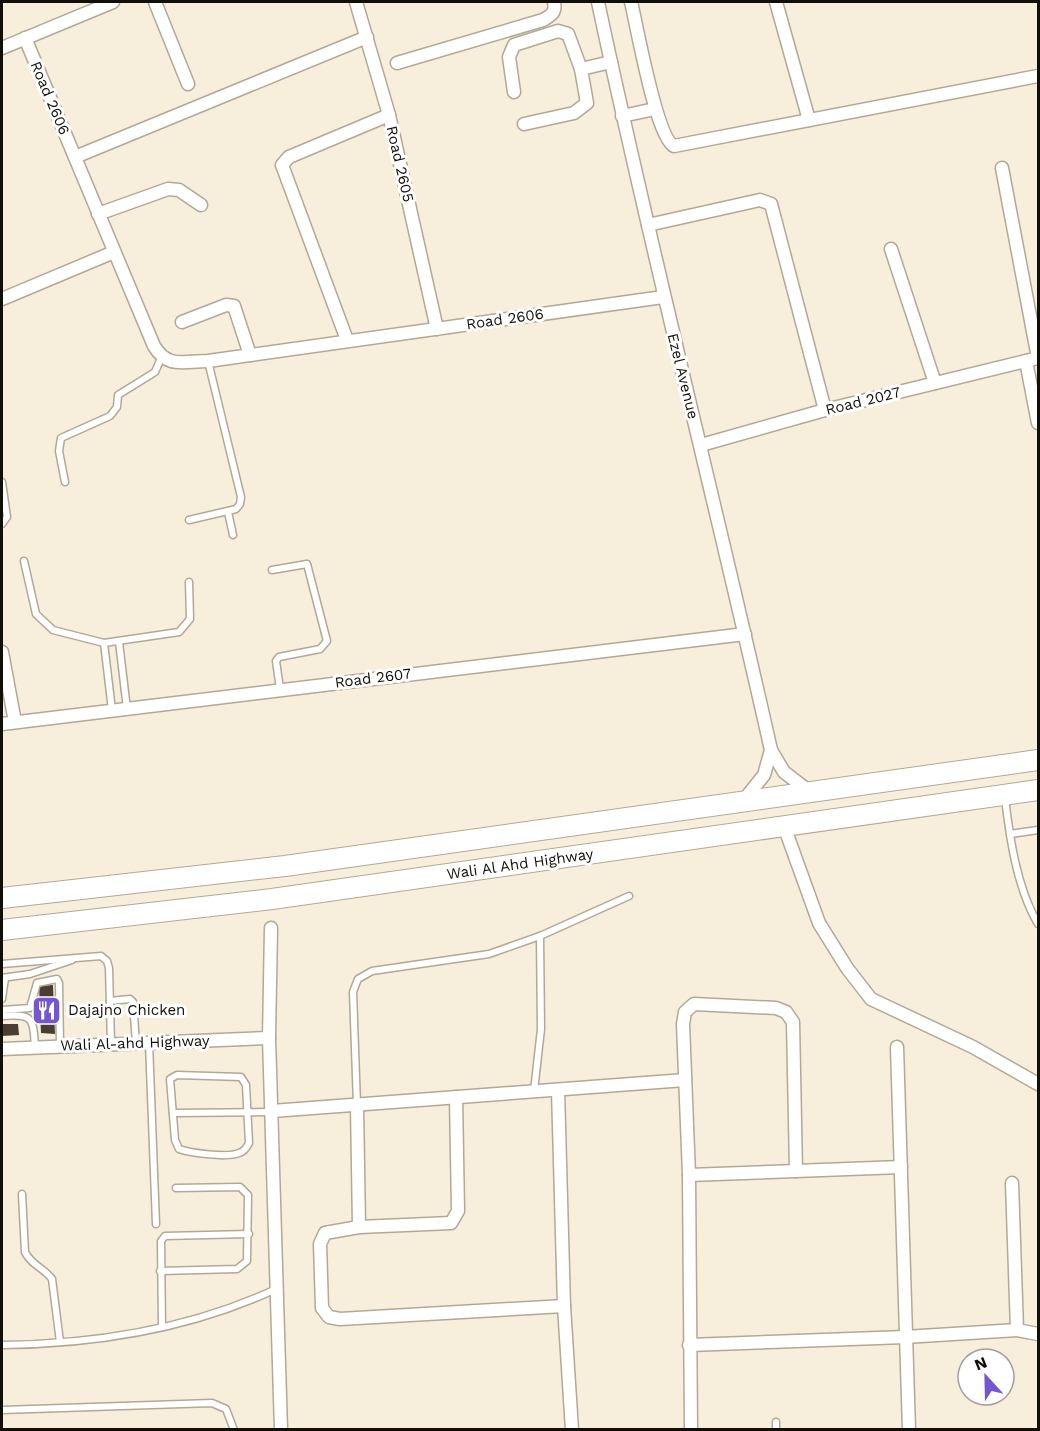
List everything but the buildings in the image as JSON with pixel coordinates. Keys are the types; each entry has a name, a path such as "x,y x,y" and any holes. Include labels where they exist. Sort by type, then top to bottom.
{"main road":[{"name":"Wali Al Ahd Highway","path":"2,898 297,864 1038,760"},
{"name":"Wali Al Ahd Highway","path":"2,930 272,899 1038,790"},
{"path":"780,798 783,826"},
{"path":"2,908 43,902 73,890"}],"street":[{"path":"2,48 113,2"},
{"path":"155,2 188,84"},
{"name":"Road 2605","path":"356,2 388,115 437,329"},
{"path":"397,63 543,20 551,16 555,9 554,2"},
{"name":"Ezel Avenue","path":"598,2 663,297 701,445 771,750 784,772 811,792"},
{"path":"631,2 656,109 666,138 674,146 1038,75"},
{"path":"790,2 776,3 809,120"},
{"path":"514,92 509,57 514,45 558,31 568,34 581,69 587,103 574,113 524,124"},
{"path":"75,157 367,37"},
{"name":"Road 2606","path":"25,38 114,252 161,358 168,361 208,361 663,297"},
{"path":"581,69 611,62"},
{"path":"622,116 656,109"},
{"path":"347,340 282,165 289,157 388,115"},
{"path":"1002,168 1032,360 1038,423"},
{"path":"98,214 168,189 179,190 201,205"},
{"path":"648,225 760,200 771,204 825,410"},
{"path":"891,249 935,384"},
{"path":"2,299 114,252"},
{"path":"182,322 226,305 234,306 250,355"},
{"name":"Road 2027","path":"701,445 825,410 1032,360"},
{"name":"Road 2607","path":"2,724 745,634"},
{"path":"2,652 15,722"},
{"path":"741,802 760,783 771,750"},
{"path":"783,826 819,923 847,968 872,999 974,1047 1038,1084"},
{"path":"271,928 269,1038 281,1430"},
{"path":"691,1430 689,1175 683,1024 685,1011 694,1005 776,1008 786,1012 792,1022 796,1171"},
{"name":"Wali Al-ahd Highway","path":"2,1049 269,1038"},
{"path":"897,1047 909,1430"},
{"path":"272,1112 685,1080"},
{"path":"558,1090 564,1306 572,1430"},
{"path":"456,1097 456,1218 451,1223 359,1227 325,1233 320,1244 322,1308 329,1317 340,1319 564,1306"},
{"path":"357,1105 359,1227"},
{"path":"689,1175 901,1167"},
{"path":"1012,1183 1017,1330"},
{"path":"689,1345 905,1338 1017,1330 1038,1334"}],"lane":[{"path":"65,482 59,452 60,438 110,416 117,408 117,395 155,372 161,358"},
{"path":"189,520 228,512 240,504 241,496 208,361"},
{"path":"2,482 7,517 2,524"},
{"path":"228,512 233,535"},
{"path":"24,561 34,606 40,621 53,630 104,643 170,635 185,627 191,611 189,582"},
{"path":"272,570 307,564 327,641 320,650 279,657 276,661 279,689"},
{"path":"119,642 127,709"},
{"path":"104,643 112,710"},
{"path":"1005,795 1010,834 1022,885 1038,924"},
{"path":"1010,834 1038,830"},
{"path":"357,1105 353,992 358,979 372,971 489,954 540,936 629,896"},
{"path":"534,1091 541,1029 540,936"},
{"path":"2,964 101,956 107,961 111,1044"},
{"path":"2,999 3,978 30,975 81,957"},
{"path":"2,1010 30,1008 37,983 57,979 60,1046"},
{"path":"110,1001 130,999 133,1002 143,1043 156,1224"},
{"path":"2,1016 21,1014 29,1018 34,1026 35,1047"},
{"path":"177,1075 241,1077 246,1085 248,1113 249,1143 238,1154 189,1153 179,1149 172,1113 170,1079 177,1075"},
{"path":"172,1113 272,1112"},
{"path":"160,1271 237,1269 247,1261 249,1234 246,1190 240,1187 176,1188"},
{"path":"22,1194 25,1252 29,1260 47,1272 52,1279 60,1342"},
{"path":"162,1327 160,1271 161,1241 165,1236 249,1234"},
{"path":"2,1345 133,1335 246,1303 276,1289"},
{"path":"2,1410 212,1403 226,1409 234,1430"}],"place":[{"name":"Dajajno Chicken","path":"47,1010"}]}
